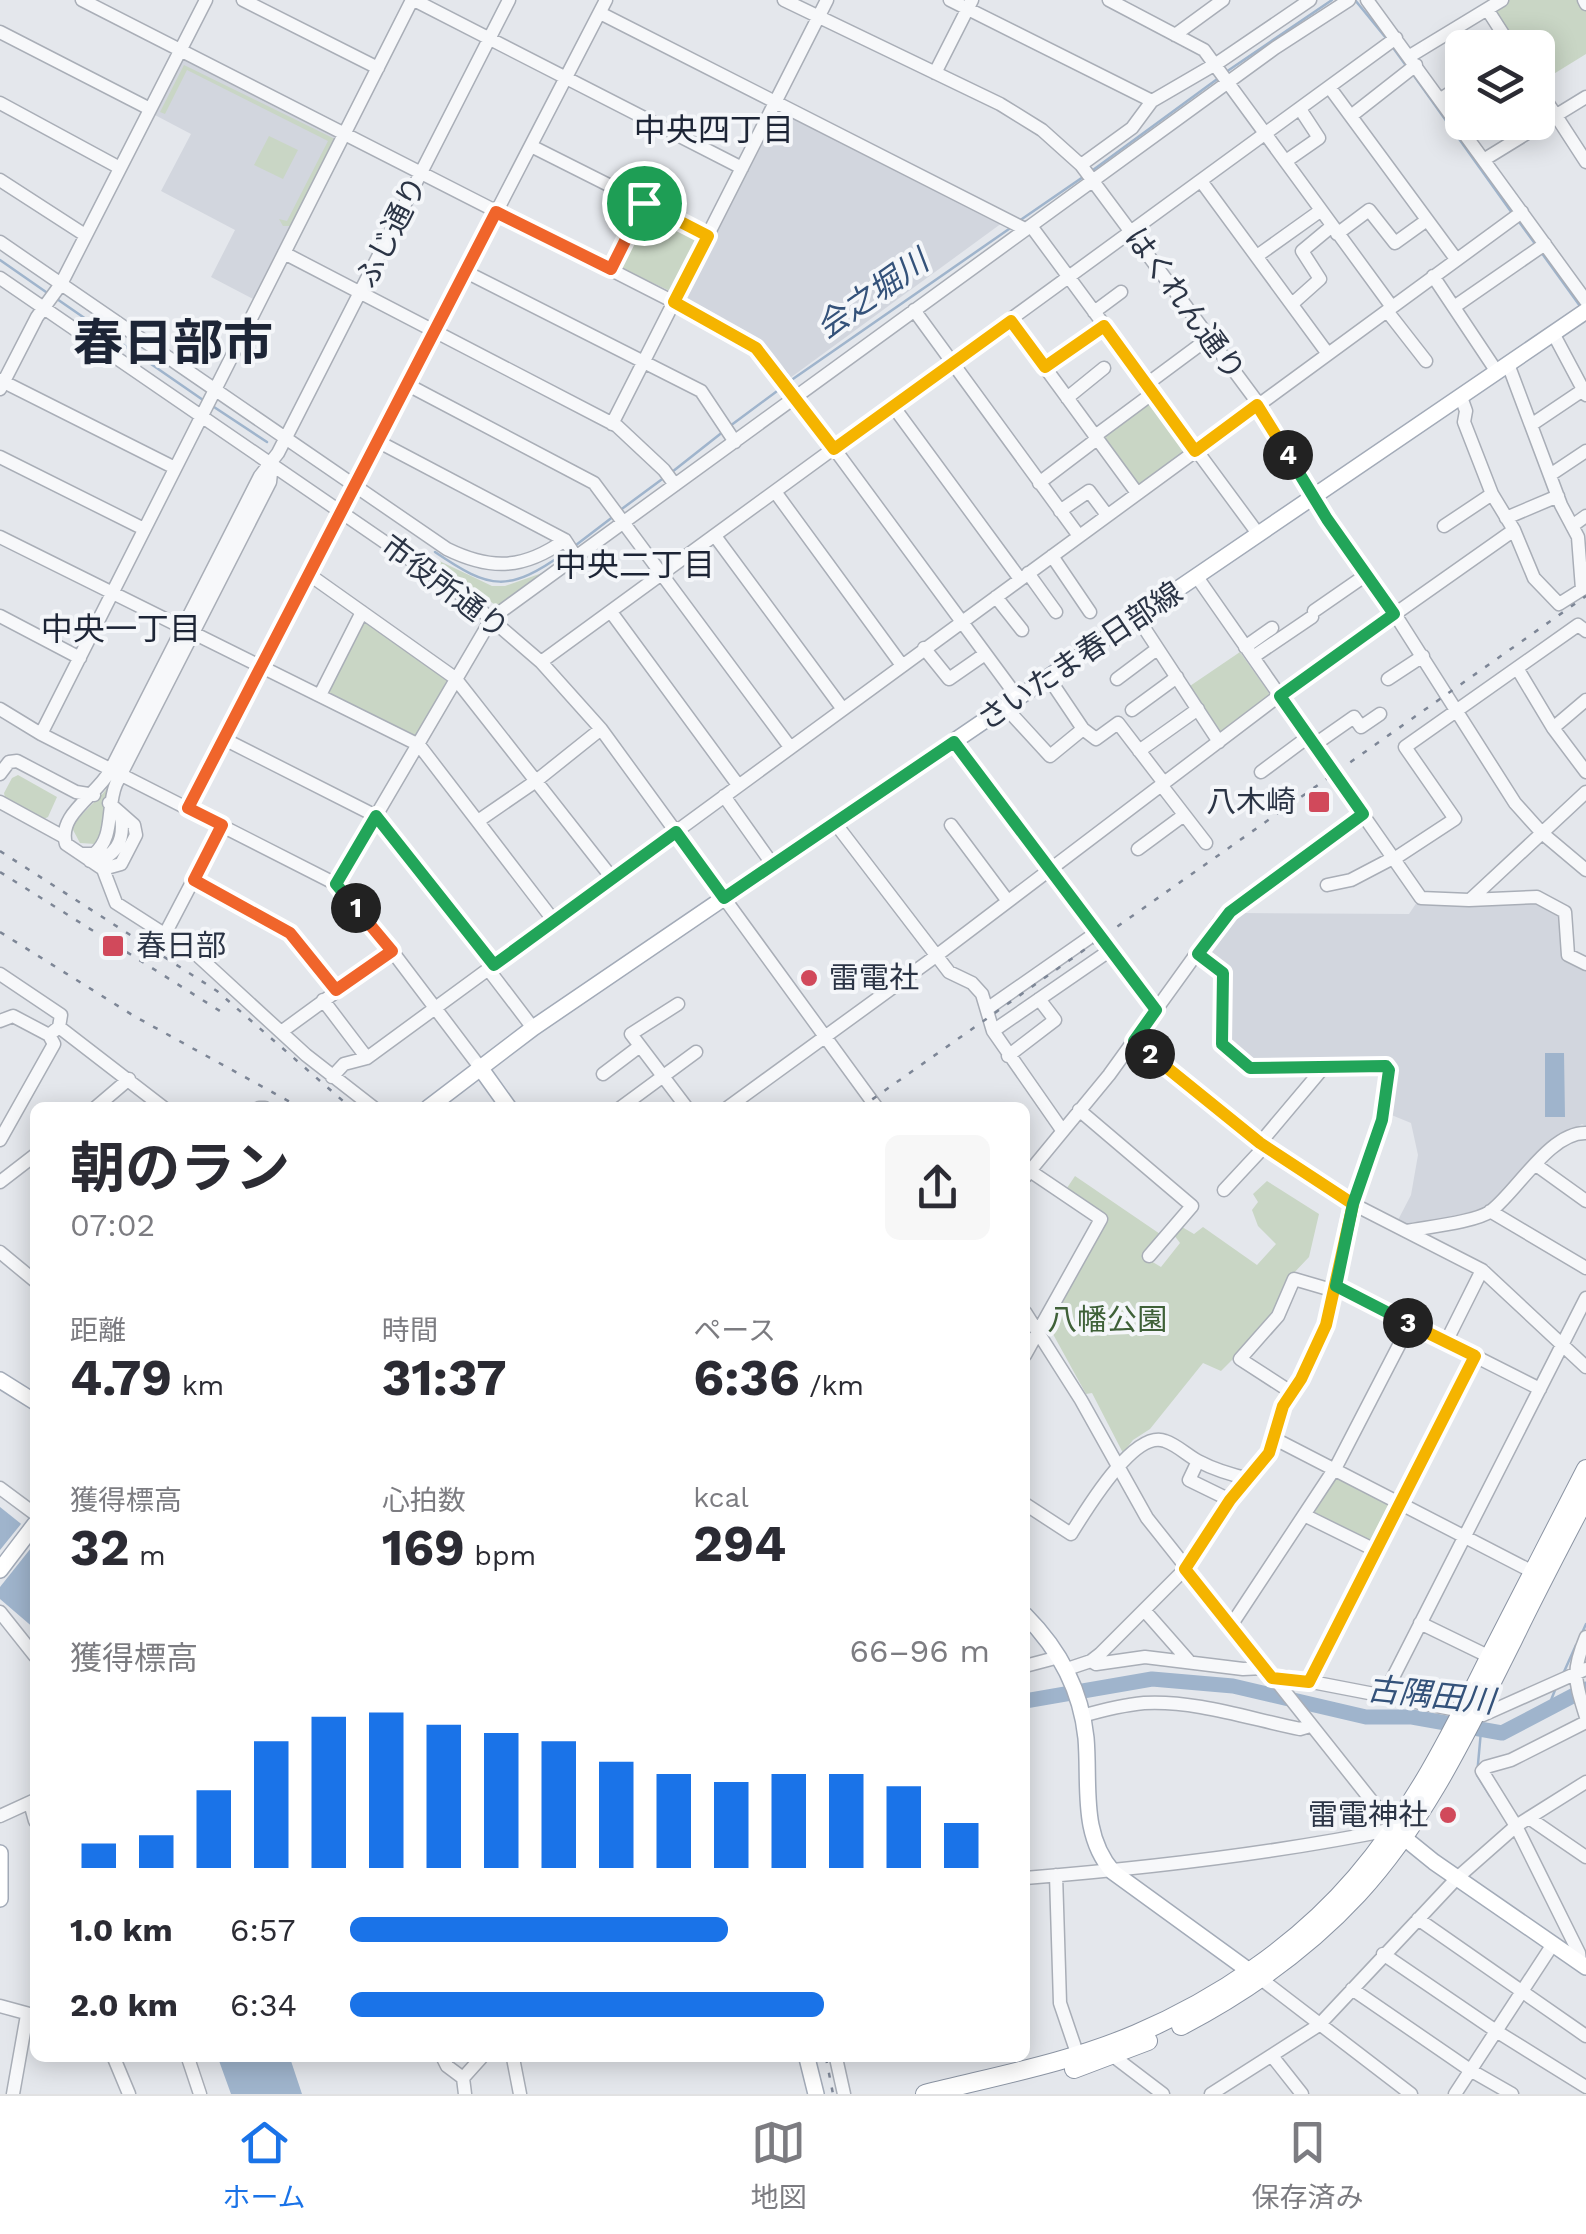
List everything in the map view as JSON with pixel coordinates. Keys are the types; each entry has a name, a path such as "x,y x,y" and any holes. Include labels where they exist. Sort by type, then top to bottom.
{"highway":[{"path":"1468,1716 1490,1657 1586,1469"},
{"path":"972,2094 1044,2078 1113,2056 1202,2015 1255,1975 1336,1900 1399,1834 1450,1751 1586,1498"},
{"path":"925,2094 1078,2056 1165,2021 1255,1975"}],"main road":[{"name":"さいたま春日部線","path":"435,1102 533,1028 1461,397 1553,333 1585,303"},
{"path":"478,1066 505,1102"},
{"path":"0,1380 30,1399"},
{"path":"0,1570 30,1531"},
{"path":"1030,1622 1064,1666 1082,1716 1092,1836 1113,1872 1255,1975"},
{"path":"1399,1834 1583,1964"},
{"path":"0,1853 0,1898"},
{"path":"808,2062 816,2094"}],"street":[{"path":"82,0 743,339 780,375 985,654 1012,702 1050,756 1083,729"},
{"path":"175,468 1,384 59,286 206,0"},
{"path":"243,0 378,68"},
{"path":"41,734 413,0 742,168"},
{"name":"ふじ通り","path":"116,771 260,476 284,442 509,0"},
{"path":"188,808 606,0"},
{"name":"はくれん通り","path":"784,0 1024,118 1058,142 1087,172 1257,405 1500,782 1542,833 1586,870"},
{"path":"612,424 827,0"},
{"path":"950,0 970,4 1152,101"},
{"path":"1175,35 1223,0"},
{"path":"336,884 492,618 571,549 914,310 1087,172 1221,74 1310,0"},
{"path":"1087,172 1132,128 1152,101 1221,74 1348,0"},
{"path":"1367,0 1392,42 1413,60 1485,159 1517,216 1545,244 1585,303"},
{"path":"1351,116 1413,60 1502,0"},
{"path":"1114,1 1204,50 1426,361"},
{"path":"935,72 970,4"},
{"path":"1487,9 1500,30"},
{"path":"600,14 1022,226 1094,312 1259,536"},
{"path":"0,32 150,109"},
{"path":"541,662 1392,42"},
{"path":"1330,88 1456,259"},
{"path":"1441,99 1445,96"},
{"path":"1485,159 1586,97"},
{"path":"0,103 120,168"},
{"path":"1286,161 1319,138 1300,109"},
{"path":"1556,116 1586,162"},
{"path":"531,146 708,236"},
{"path":"0,180 85,235"},
{"path":"1201,181 1328,354"},
{"path":"611,269 644,203"},
{"path":"1292,304 1320,278 1302,251 1334,230 1369,210 1395,243 1427,220"},
{"path":"1257,256 1320,211"},
{"path":"332,1077 344,1064 367,1058 1517,216"},
{"path":"0,242 284,442 350,498 473,562 494,565 571,549"},
{"path":"1454,307 1545,244"},
{"path":"284,253 612,424 671,478"},
{"path":"466,272 701,391 733,439"},
{"path":"1434,276 1502,368 1578,537 1584,588 1559,604 1534,578 1492,494 1464,422 1466,411 1461,397"},
{"name":"市役所通り","path":"0,278 46,304 274,461 350,498 541,662 601,730 874,1102"},
{"path":"1094,312 1121,292"},
{"path":"914,310 1078,536"},
{"path":"1011,321 1136,493"},
{"path":"1045,367 1104,326"},
{"path":"1530,425 1585,391 1553,333"},
{"path":"1040,483 1210,338"},
{"path":"1067,398 1104,368"},
{"path":"408,386 594,483 790,747"},
{"path":"893,406 1056,612"},
{"path":"380,442 571,549"},
{"path":"1550,476 1586,452"},
{"path":"0,456 144,529"},
{"path":"1060,511 1090,491 1106,515"},
{"path":"776,494 901,664"},
{"path":"1444,526 1492,494"},
{"path":"735,1102 936,956 1510,524 1558,496"},
{"path":"1572,526 1586,516"},
{"path":"715,536 842,708"},
{"path":"2,540 419,745 554,921"},
{"path":"1052,556 1090,612"},
{"path":"308,573 455,678 612,878"},
{"path":"1249,652 1313,614 1366,575"},
{"path":"1197,576 1421,898 1537,897 1565,912 1568,955 1586,964"},
{"path":"996,597 1022,630"},
{"path":"320,695 362,612"},
{"path":"612,612 738,785"},
{"path":"0,616 80,658"},
{"path":"1136,617 1219,742"},
{"path":"1327,885 1351,880 1394,858 1455,819 1405,747 1578,625 1586,631"},
{"path":"1249,652 1272,628"},
{"path":"924,648 949,679 985,654"},
{"path":"1117,679 1157,648"},
{"path":"1388,679 1422,656"},
{"path":"1518,668 1553,728 1586,772"},
{"path":"1048,677 1083,729 1096,739 1118,723 1206,844"},
{"path":"1132,710 1177,678"},
{"path":"1553,728 1586,700"},
{"path":"0,709 41,734 336,884 478,1066"},
{"path":"1140,751 1198,709"},
{"path":"1261,772 1354,717 1360,727 1380,714"},
{"path":"478,821 601,730"},
{"path":"224,739 376,816 533,1028"},
{"path":"954,742 1156,1010"},
{"path":"0,774 9,762 17,761 76,792 94,794"},
{"path":"116,771 67,820 64,837 69,847 103,869 116,903 197,955 332,1077 366,1102"},
{"path":"85,857 104,846 116,771"},
{"path":"1469,900 1586,792"},
{"path":"724,796 773,865"},
{"path":"0,802 64,837"},
{"path":"103,869 122,864 136,834 134,825 110,803"},
{"path":"1030,1171 1230,912 1363,814"},
{"path":"1138,848 1184,815"},
{"path":"85,857 102,860 119,844 121,816"},
{"path":"835,823 936,956 950,972 972,983 982,994 993,1030 1008,1056 1062,1130"},
{"path":"165,934 222,825"},
{"path":"951,826 1007,900"},
{"path":"194,880 290,933 336,990"},
{"path":"988,1009 1096,933"},
{"path":"993,1030 1109,950"},
{"path":"281,1032 392,951"},
{"path":"1030,1666 1090,1661 1185,1569 1230,1500 1260,1467 1274,1439 1283,1406 1321,1339 1353,1204 1382,1120 1389,1070 1386,1066 1250,1068 1222,1044 1223,973 1198,954"},
{"path":"0,974 62,1015 54,1031 54,1044 0,1140"},
{"path":"19,986 19,1003 4,1019 54,1031 157,1102"},
{"path":"1008,1056 1055,1020 1039,999"},
{"path":"323,1000 367,1058"},
{"path":"678,1004 631,1034 682,1102"},
{"path":"1134,1041 1262,1145 1353,1204 1482,1270 1586,1367"},
{"path":"603,1074 640,1046"},
{"path":"628,1102 696,1052"},
{"path":"1224,1190 1324,1067"},
{"path":"101,1102 128,1079"},
{"path":"1079,1110 1192,1206 1150,1256"},
{"path":"1406,1231 1490,1211 1550,1148 1576,1133 1586,1133"},
{"path":"3,1175 30,1158"},
{"path":"1536,1165 1586,1201"},
{"path":"1030,1175 1101,1219 1030,1348"},
{"path":"1490,1211 1586,1268"},
{"path":"0,1252 30,1277"},
{"path":"1446,1342 1482,1270"},
{"path":"1291,1392 1240,1359 1278,1316 1294,1280 1336,1288 1540,1390"},
{"path":"1383,1697 1586,1298"},
{"path":"1030,1319 1147,1518 1399,1834"},
{"path":"1230,1626 1334,1471 1410,1324"},
{"path":"1309,1682 1475,1356"},
{"path":"1030,1507 1070,1534 1102,1485 1134,1449 1155,1438 1226,1474 1250,1479"},
{"path":"1274,1439 1533,1572"},
{"path":"1198,1461 1189,1480 1230,1500"},
{"path":"0,1488 30,1510"},
{"path":"1306,1516 1376,1550"},
{"path":"1144,1610 1188,1660"},
{"path":"0,1612 30,1650"},
{"path":"1420,1623 1490,1657"},
{"path":"1583,1964 1516,1826 1485,1780 1483,1768 1511,1760 1586,1720 1574,1664 1586,1637"},
{"path":"1090,1661 1096,1664 1145,1656 1188,1660 1468,1716 1485,1714 1578,1675"},
{"path":"1082,1716 1149,1703 1191,1707 1300,1730 1308,1722"},
{"path":"1216,2093 1319,2025 1457,1878 1516,1826 1586,1782"},
{"path":"0,1816 30,1802"},
{"path":"1529,1818 1586,1857"},
{"path":"1030,1878 1113,1872 1399,1834"},
{"path":"1056,1875 1060,2003 1078,2056"},
{"path":"1418,1919 1586,2036"},
{"path":"1455,2094 1553,1944"},
{"path":"1383,1954 1586,2088"},
{"path":"1255,1975 1411,2094"},
{"path":"1352,1989 1512,2094"},
{"path":"0,2006 30,2015"},
{"path":"13,2094 30,2019"},
{"path":"1113,2056 1162,2094"},
{"path":"1272,2056 1302,2094"},
{"path":"116,2062 130,2094"},
{"path":"189,2062 200,2094"},
{"path":"445,2062 463,2078 465,2094"},
{"path":"463,2078 477,2062"},
{"path":"514,2062 520,2094"},
{"path":"837,2062 844,2094"}],"shaded area":[{"path":"183,56 340,137 255,300 211,277 235,230 161,191 191,134 153,114"},
{"path":"781,108 1002,223 790,378 759,343 682,297 776,110"},
{"path":"1537,901 1559,913 1564,956 1586,967 1586,1126 1582,1124 1550,1143 1486,1208 1412,1226 1398,1220 1411,1195 1418,1155 1411,1123 1389,1114 1393,1063 1252,1064 1226,1041 1228,973 1206,954 1207,949 1237,913 1409,914 1417,902"}],"green space":[{"path":"1509,0 1579,0 1586,11 1586,54 1555,73 1555,30 1505,30 1492,10"},
{"path":"184,65 337,140 292,226 283,226 279,219 287,221 328,141 187,70 165,114 160,112"},
{"path":"269,136 298,150 283,179 254,165"},
{"path":"647,209 701,237 672,292 617,266"},
{"path":"1151,398 1190,450 1138,488 1100,436"},
{"path":"429,556 492,586 505,586 545,572 498,607"},
{"path":"363,615 448,678 417,741 324,692"},
{"path":"1240,652 1272,697 1222,736 1187,688"},
{"path":"18,775 57,797 48,817 44,819 5,798 12,778"},
{"path":"108,787 99,838 95,844 80,843 72,828"},
{"name":"八幡公園","path":"1075,1176 1163,1236 1151,1261 1161,1267 1180,1243 1174,1235 1182,1227 1194,1234 1203,1227 1257,1265 1276,1244 1258,1226 1252,1210 1258,1202 1253,1194 1267,1181 1319,1214 1309,1257 1291,1276 1268,1324 1221,1371 1203,1363 1150,1429 1133,1440 1123,1453 1092,1393 1086,1394 1048,1325 1104,1218 1065,1191"},
{"path":"1337,1477 1396,1506 1377,1547 1312,1516"}],"water":[{"path":"1545,1053 1564,1053 1565,1117 1545,1117"},
{"path":"0,1507 30,1531 30,1625 0,1599"},
{"path":"219,2062 291,2062 302,2094 231,2094"}],"pier":[{"path":"25,1519 30,1524 30,1549 0,1587 0,1550"}],"waterway":[{"name":"会之堀川","path":"1226,72 1332,0"},
{"name":"会之堀川","path":"1355,0 1386,38"},
{"name":"会之堀川","path":"1394,49 1407,67"},
{"name":"会之堀川","path":"1412,73 1512,213"},
{"name":"会之堀川","path":"1093,170 1220,77"},
{"name":"会之堀川","path":"1019,221 1083,177"},
{"name":"会之堀川","path":"1517,219 1536,245"},
{"name":"会之堀川","path":"790,381 1009,229"},
{"name":"会之堀川","path":"1541,252 1580,306"},
{"name":"会之堀川","path":"0,260 46,292"},
{"name":"会之堀川","path":"57,299 203,400"},
{"name":"会之堀川","path":"730,426 784,386"},
{"name":"会之堀川","path":"214,407 267,442"},
{"name":"会之堀川","path":"672,472 724,431"},
{"name":"会之堀川","path":"619,511 665,477"},
{"name":"会之堀川","path":"576,545 614,516"},
{"name":"会之堀川","path":"435,552 471,574 500,582 529,575 566,552"},
{"path":"1582,1633 1586,1624"},
{"path":"1563,1674 1576,1645"},
{"name":"古隅田川","path":"1030,1700 1152,1679 1233,1686 1366,1717 1412,1717 1502,1733 1586,1689"},
{"path":"1548,1708 1555,1690"},
{"path":"1481,1731 1477,1775 1490,1796"}],"railway":[{"path":"869,1102 1586,596"},
{"path":"0,851 217,991 344,1102"},
{"path":"0,872 220,1011"},
{"path":"0,932 134,1016 290,1102"},
{"path":"827,2062 833,2094"}],"place":[{"name":"八木崎","path":"1319,802"},
{"name":"春日部","path":"113,946"},
{"name":"雷電社","path":"809,978"},
{"name":"雷電神社","path":"1448,1815"}],"district":[{"name":"中央四丁目","path":"714,130"},
{"name":"春日部市","path":"173,342"},
{"name":"中央二丁目","path":"635,565"},
{"name":"中央一丁目","path":"121,629"}],"route":[{"path":"644,203 611,269 496,212 188,808 222,825 194,880 290,933 336,990 392,951 336,884 376,816 494,965 676,832 724,898 954,742 1156,1010 1134,1041 1260,1143 1353,1204 1326,1325 1301,1379 1283,1406 1269,1453 1230,1500 1185,1569 1272,1678 1309,1682 1475,1356 1336,1286 1353,1204 1382,1120 1389,1070 1386,1066 1250,1068 1222,1044 1223,973 1198,954 1230,912 1363,814 1280,696 1394,614 1327,519 1257,405 1195,451 1104,326 1045,367 1011,321 834,449 756,348 674,302 708,236 644,203"}]}
